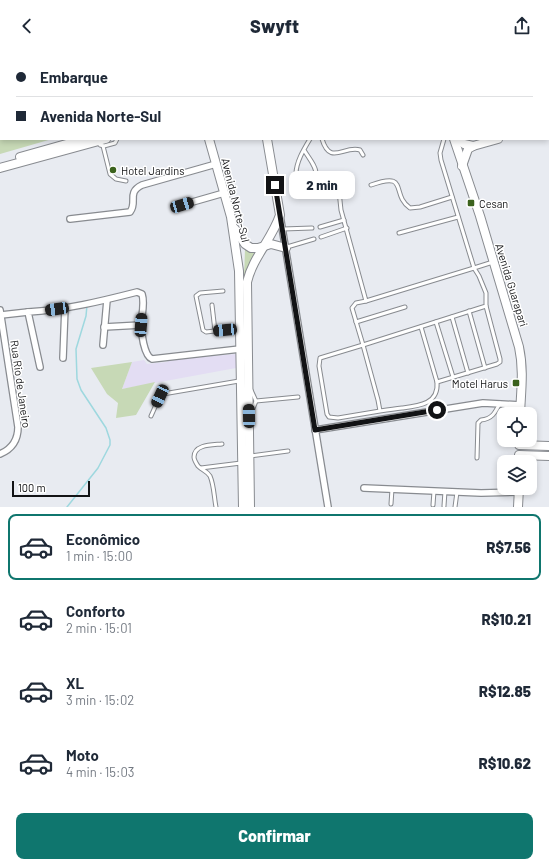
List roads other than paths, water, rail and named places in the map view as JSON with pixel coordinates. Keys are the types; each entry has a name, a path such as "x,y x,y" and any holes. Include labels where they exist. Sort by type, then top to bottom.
{"main road":[{"path":"0,163 80,140"},
{"name":"Avenida Norte-Sul","path":"209,140 231,217 239,271 243,507"},
{"path":"267,140 280,215"},
{"name":"Avenida Guarapari","path":"454,140 462,167 480,216 522,358 523,380 520,407"},
{"path":"458,140 464,144 473,146"},
{"path":"462,167 466,152 473,146 494,140"},
{"path":"0,168 102,142"},
{"name":"Avenida Norte-Sul","path":"250,507 248,282 252,266 276,225 280,215"},
{"path":"231,217 238,234 245,244 251,248 262,248 271,244 286,248"},
{"path":"537,445 549,446"},
{"path":"537,457 549,456"},
{"path":"518,507 519,495"}],"street":[{"path":"70,219 130,212 133,209 133,193 136,188 216,164"},
{"path":"182,205 224,193"},
{"path":"280,215 328,507"},
{"path":"0,313 66,308 107,300 137,292 142,294 143,298 141,325 148,357 152,359 240,349"},
{"path":"103,345 107,300"},
{"path":"63,358 66,308"},
{"path":"28,312 40,367"},
{"name":"Rua Rio de Janeiro","path":"0,313 18,427 18,434 12,446 7,451 0,454"},
{"path":"104,327 141,325"},
{"path":"315,430 483,403 500,403 511,407"},
{"path":"364,488 481,493 497,492"}],"lane":[{"path":"116,140 115,143 102,142 110,174 116,179 126,181"},
{"path":"304,150 316,171 313,182 307,184 301,183 297,178 296,173 304,150 309,140"},
{"path":"322,140 326,149 331,153 339,153 357,149 360,150 363,155"},
{"path":"437,382 497,364 500,361 486,306 486,293 474,268 441,157 441,147 444,140"},
{"path":"315,179 332,184 339,191 344,220 366,300"},
{"path":"371,185 392,180 399,189 403,201 410,208 420,207 452,197"},
{"path":"399,234 458,217"},
{"path":"320,227 344,220"},
{"path":"283,229 312,228"},
{"path":"321,237 347,228"},
{"path":"286,248 314,239"},
{"path":"380,410 352,308 356,303 493,262"},
{"path":"223,291 200,293 196,296 203,330 206,332 240,328"},
{"path":"212,305 215,331"},
{"path":"421,327 437,382 436,393 432,399 418,406 380,410 335,419 329,417 327,414 319,366 320,359 322,357 486,306"},
{"path":"356,322 405,307"},
{"path":"469,312 485,368"},
{"path":"452,317 468,373"},
{"path":"436,322 453,377"},
{"path":"151,416 160,396 163,394 241,380"},
{"path":"249,385 256,401 249,416"},
{"path":"256,401 298,397"},
{"path":"477,458 478,423 481,420 487,420 492,417 500,403"},
{"path":"216,507 210,476 197,465 194,455 196,450 202,447 222,444"},
{"path":"250,456 288,451"},
{"path":"201,468 242,463"},
{"path":"391,504 392,489"},
{"path":"433,505 434,491"},
{"path":"444,506 446,491"},
{"path":"455,507 457,492"}],"waterway":[{"path":"67,507 98,468 110,445 106,428 81,390 77,379 76,349 86,316 87,305"}],"place":[{"name":"Hotel Jardins","path":"113,170"},
{"name":"Cesan","path":"471,203"},
{"name":"Motel Harus","path":"516,383"}]}
